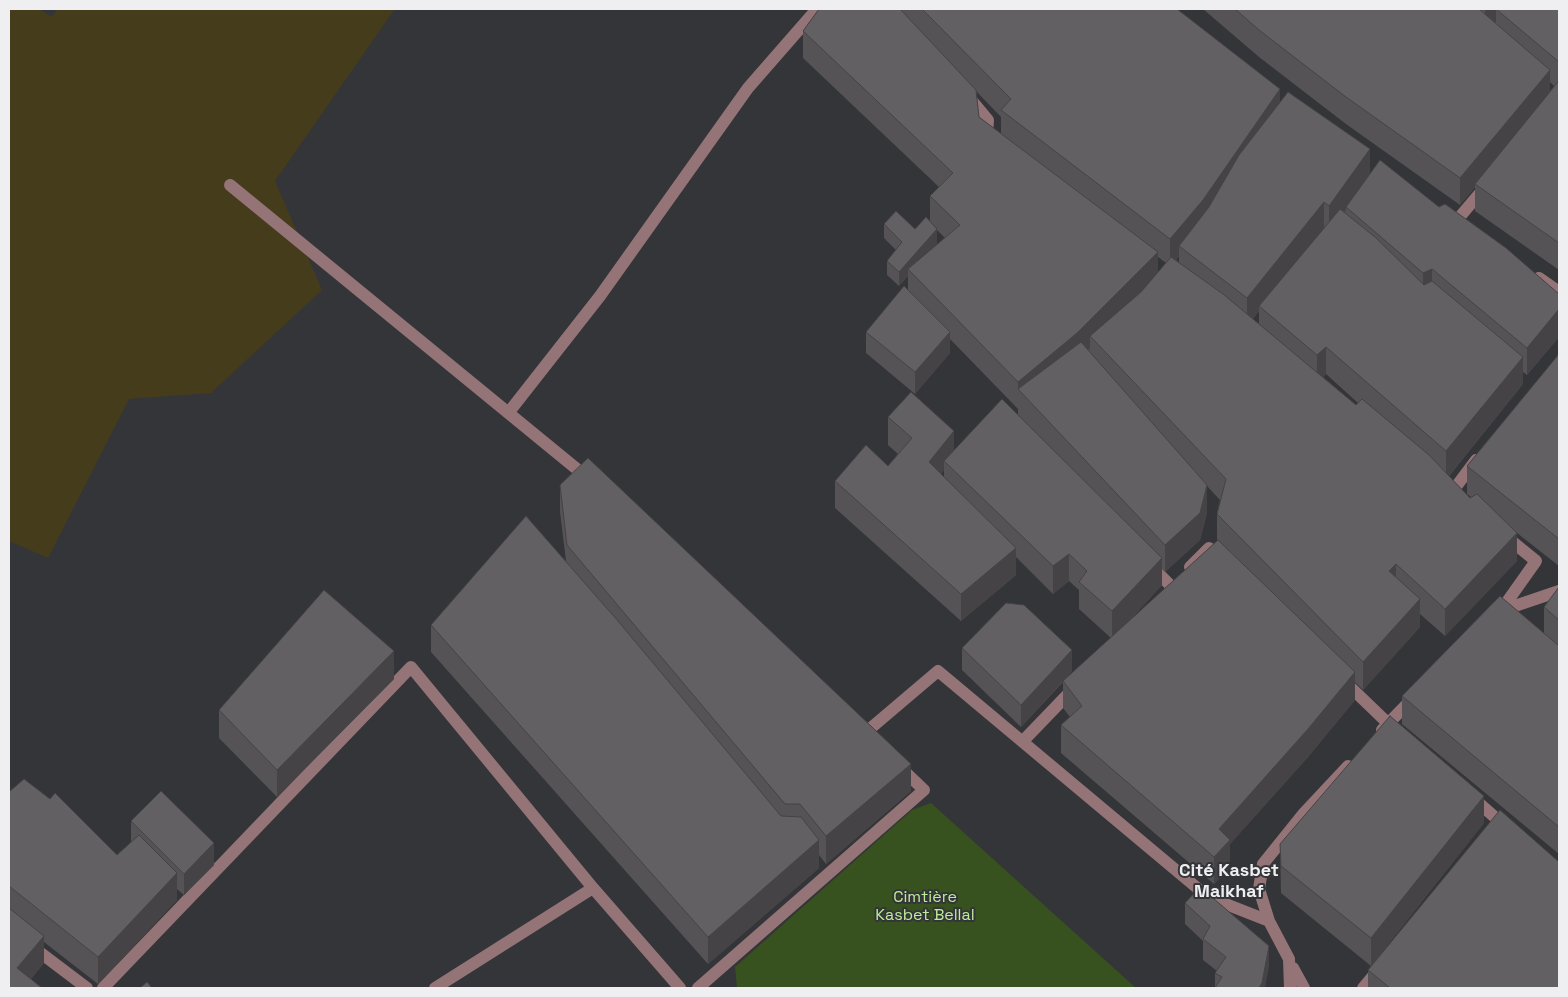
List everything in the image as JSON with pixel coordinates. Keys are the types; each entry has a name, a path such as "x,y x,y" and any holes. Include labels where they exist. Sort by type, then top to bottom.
{"street":[{"path":"509,412 600,296 748,88 816,9"},
{"path":"960,88 988,120 987,134 1002,146"},
{"path":"1458,219 1496,174"},
{"path":"230,184 596,485"},
{"path":"1527,269 1559,292"},
{"path":"1452,492 1487,447"},
{"path":"1489,622 1502,609 1536,561 1498,530"},
{"path":"1144,558 1174,583 1209,548 1229,568"},
{"path":"1502,609 1559,591"},
{"path":"1502,609 1516,621"},
{"path":"102,988 411,667 593,888 680,988"},
{"path":"1332,670 1409,742"},
{"path":"878,745 862,729 938,671 1208,897 1269,921"},
{"path":"1023,741 1083,678"},
{"path":"1375,738 1421,690"},
{"path":"698,988 924,790 892,758"},
{"path":"1304,988 1269,921 1259,890 1263,864 1304,813 1355,758"},
{"path":"1466,791 1498,826 1516,835"},
{"path":"435,988 593,888"},
{"path":"9,929 87,988"},
{"path":"1363,988 1388,958"},
{"path":"1289,959 1290,988"}],"green space":[{"name":"Cimtière Kasbet Bellal","path":"931,803 1136,988 737,988 735,967 912,810"}],"sand":[{"path":"9,9 39,9 52,17 57,9 394,10 275,181 322,290 211,393 129,399 48,558 9,541"}],"building":[{"path":"819,9 900,9 976,90 979,117 1158,252 1077,333 1018,382 908,269 960,225 930,196 953,173 803,31"},
{"path":"922,9 1177,9 1280,89 1203,200 1170,239 1001,110 1011,99"},
{"path":"1235,9 1479,9 1550,70 1460,178 1346,97 1259,30"},
{"path":"1496,9 1559,9 1559,62"},
{"path":"1559,83 1559,243 1475,184"},
{"path":"1288,92 1370,149 1329,206 1324,202 1247,298 1179,246 1209,207 1239,155"},
{"path":"1380,160 1439,207 1445,204 1506,248 1559,294 1559,309 1527,348 1432,269 1423,273 1346,207"},
{"path":"1340,209 1375,237 1424,285 1432,281 1523,357 1446,451 1326,347 1317,355 1259,306"},
{"path":"896,211 915,229 926,217 937,229 899,272 887,261 902,242 884,224"},
{"path":"1171,257 1223,294 1356,405 1362,399 1429,455 1470,498 1477,494 1517,533 1445,609 1396,564 1389,571 1420,599 1363,662 1217,514 1226,479 1090,336 1141,292"},
{"path":"904,286 950,332 915,372 866,332"},
{"path":"1081,342 1207,485 1200,513 1165,545 1018,389"},
{"path":"1559,354 1559,539 1467,466"},
{"path":"911,392 954,431 929,462 1016,548 961,594 835,481 866,445 888,466 912,438 888,417"},
{"path":"1002,399 1162,558 1112,611 1079,582 1087,571 1069,554 1053,566 944,461"},
{"path":"588,458 911,764 826,836 800,804 785,804 567,545 560,485"},
{"path":"526,516 618,621 781,816 801,817 819,840 708,937 431,625"},
{"path":"1218,540 1355,672 1308,729 1219,829 1230,840 1214,857 1061,725 1082,706 1063,681"},
{"path":"1559,587 1559,620 1544,607"},
{"path":"324,590 394,651 277,770 219,710"},
{"path":"1500,596 1559,646 1559,827 1402,696"},
{"path":"1006,603 1024,605 1072,650 1021,705 962,648"},
{"path":"1390,716 1484,796 1371,938 1281,866 1280,844"},
{"path":"24,779 50,799 55,793 117,855 139,835 177,873 98,957 9,886 9,792"},
{"path":"161,791 214,843 184,874 131,821"},
{"path":"1500,810 1559,862 1559,988 1390,988 1368,970"},
{"path":"1200,887 1269,946 1262,983 1259,988 1215,988 1222,977 1215,973 1226,957 1203,939 1210,926 1185,903"},
{"path":"9,908 44,936 17,968 42,988 9,988"},
{"path":"147,982 152,988 140,988"}],"district":[{"name":"Cité Kasbet Maikhaf","path":"1229,881"}]}
